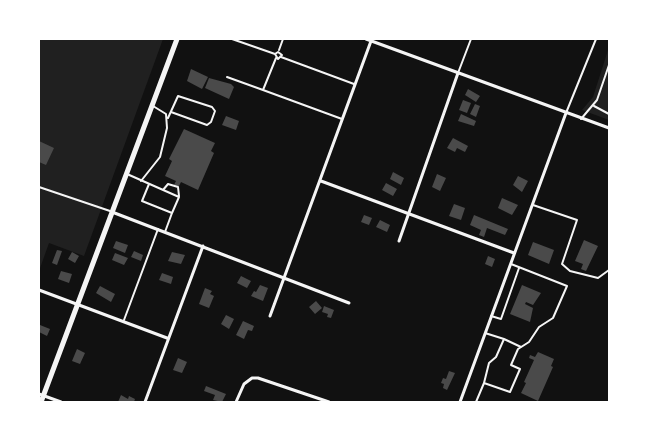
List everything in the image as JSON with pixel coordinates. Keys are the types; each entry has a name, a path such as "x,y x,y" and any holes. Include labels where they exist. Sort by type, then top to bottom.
{"main road":[{"path":"41,402 41,395 78,304 177,39"}],"street":[{"path":"366,39 529,97 566,113 609,128"},
{"path":"270,316 372,40"},
{"path":"399,241 407,213 458,73"},
{"path":"460,402 566,113"},
{"path":"321,181 514,253"},
{"path":"112,212 204,246 349,304"},
{"path":"145,402 167,338 204,246"},
{"path":"39,290 167,338"},
{"path":"236,402 242,388 248,381 258,378 329,402"},
{"path":"41,395 61,402"}],"lane":[{"path":"232,39 274,54 276,58 263,90"},
{"path":"274,54 278,52 283,39"},
{"path":"458,73 471,39"},
{"path":"566,113 596,39"},
{"path":"278,52 281,57"},
{"path":"276,58 281,57 356,84"},
{"path":"581,118 597,100 609,65"},
{"path":"227,77 343,119"},
{"path":"141,181 160,157 165,143 168,118 176,98 182,95 212,106 215,111 211,122 207,125 171,112"},
{"path":"152,105 163,110 168,118"},
{"path":"593,105 609,114"},
{"path":"126,174 179,196"},
{"path":"149,184 142,201 172,213"},
{"path":"163,190 168,184 178,187 179,196 165,232"},
{"path":"39,187 112,212"},
{"path":"533,205 577,220 562,264 570,271 598,278 609,270"},
{"path":"123,322 158,229"},
{"path":"484,383 510,392 520,369 511,365 522,347 529,342 539,327 553,318 567,286 511,264"},
{"path":"491,316 501,319 520,268"},
{"path":"485,333 522,347"},
{"path":"476,402 490,363 496,357 504,340"}],"shaded area":[{"path":"39,39 163,39 84,256 49,243 39,271"},
{"path":"609,47 609,120 582,110 593,97"}],"building":[{"path":"191,69 208,77 202,89 187,81"},
{"path":"209,78 231,84 234,87 229,99 205,88"},
{"path":"468,89 480,96 476,102 465,95"},
{"path":"463,100 471,103 467,113 459,110"},
{"path":"475,104 480,106 476,117 470,114"},
{"path":"461,114 476,121 474,126 458,121"},
{"path":"226,116 239,121 236,130 222,125"},
{"path":"184,129 215,143 211,151 214,153 198,190 181,182 179,186 174,185 176,181 165,176 172,161 169,159"},
{"path":"453,138 468,146 465,152 457,148 455,152 447,148"},
{"path":"39,141 54,148 46,165 39,162"},
{"path":"393,172 404,178 401,185 390,179"},
{"path":"437,174 446,178 440,191 432,187"},
{"path":"518,176 528,181 522,192 513,185"},
{"path":"386,183 397,189 393,196 382,190"},
{"path":"502,198 518,205 512,215 498,208"},
{"path":"454,204 465,208 461,220 449,216"},
{"path":"364,215 372,218 369,225 361,222"},
{"path":"474,215 508,229 505,235 487,228 484,237 479,235 481,230 470,225"},
{"path":"380,220 390,225 387,232 376,227"},
{"path":"584,240 598,246 586,271 581,269 583,264 575,261"},
{"path":"116,241 128,245 125,253 113,248"},
{"path":"533,242 554,250 549,264 528,255"},
{"path":"57,250 62,251 57,265 52,263"},
{"path":"134,251 143,255 141,261 131,257"},
{"path":"72,252 79,256 75,263 68,259"},
{"path":"172,252 185,255 181,264 168,261"},
{"path":"115,253 128,258 124,265 112,260"},
{"path":"488,256 495,259 492,267 485,264"},
{"path":"61,271 72,274 69,283 58,279"},
{"path":"162,273 173,277 171,284 159,280"},
{"path":"241,276 251,281 247,288 237,283"},
{"path":"260,285 268,288 263,301 251,296"},
{"path":"522,285 541,293 533,305 526,302 525,304 533,308 530,322 510,314"},
{"path":"100,286 115,294 111,302 96,293"},
{"path":"205,288 212,291 210,294 214,296 209,308 199,304"},
{"path":"316,301 322,308 315,314 309,307"},
{"path":"324,306 334,310 331,318 327,317 328,314 322,312"},
{"path":"226,315 234,319 229,329 221,324"},
{"path":"243,321 254,326 252,331 248,330 244,339 236,335"},
{"path":"40,325 50,329 47,336 39,332"},
{"path":"77,349 85,353 80,364 72,361"},
{"path":"538,352 554,359 551,366 553,367 538,401 521,393 534,360 529,358 530,355 535,357"},
{"path":"178,358 187,362 182,373 173,370"},
{"path":"449,371 455,373 447,390 443,388 444,384 441,383 443,378 446,379"},
{"path":"206,386 226,394 222,402 213,400 215,395 204,391"},
{"path":"121,395 128,399 129,396 135,399 134,402 118,402"}]}
